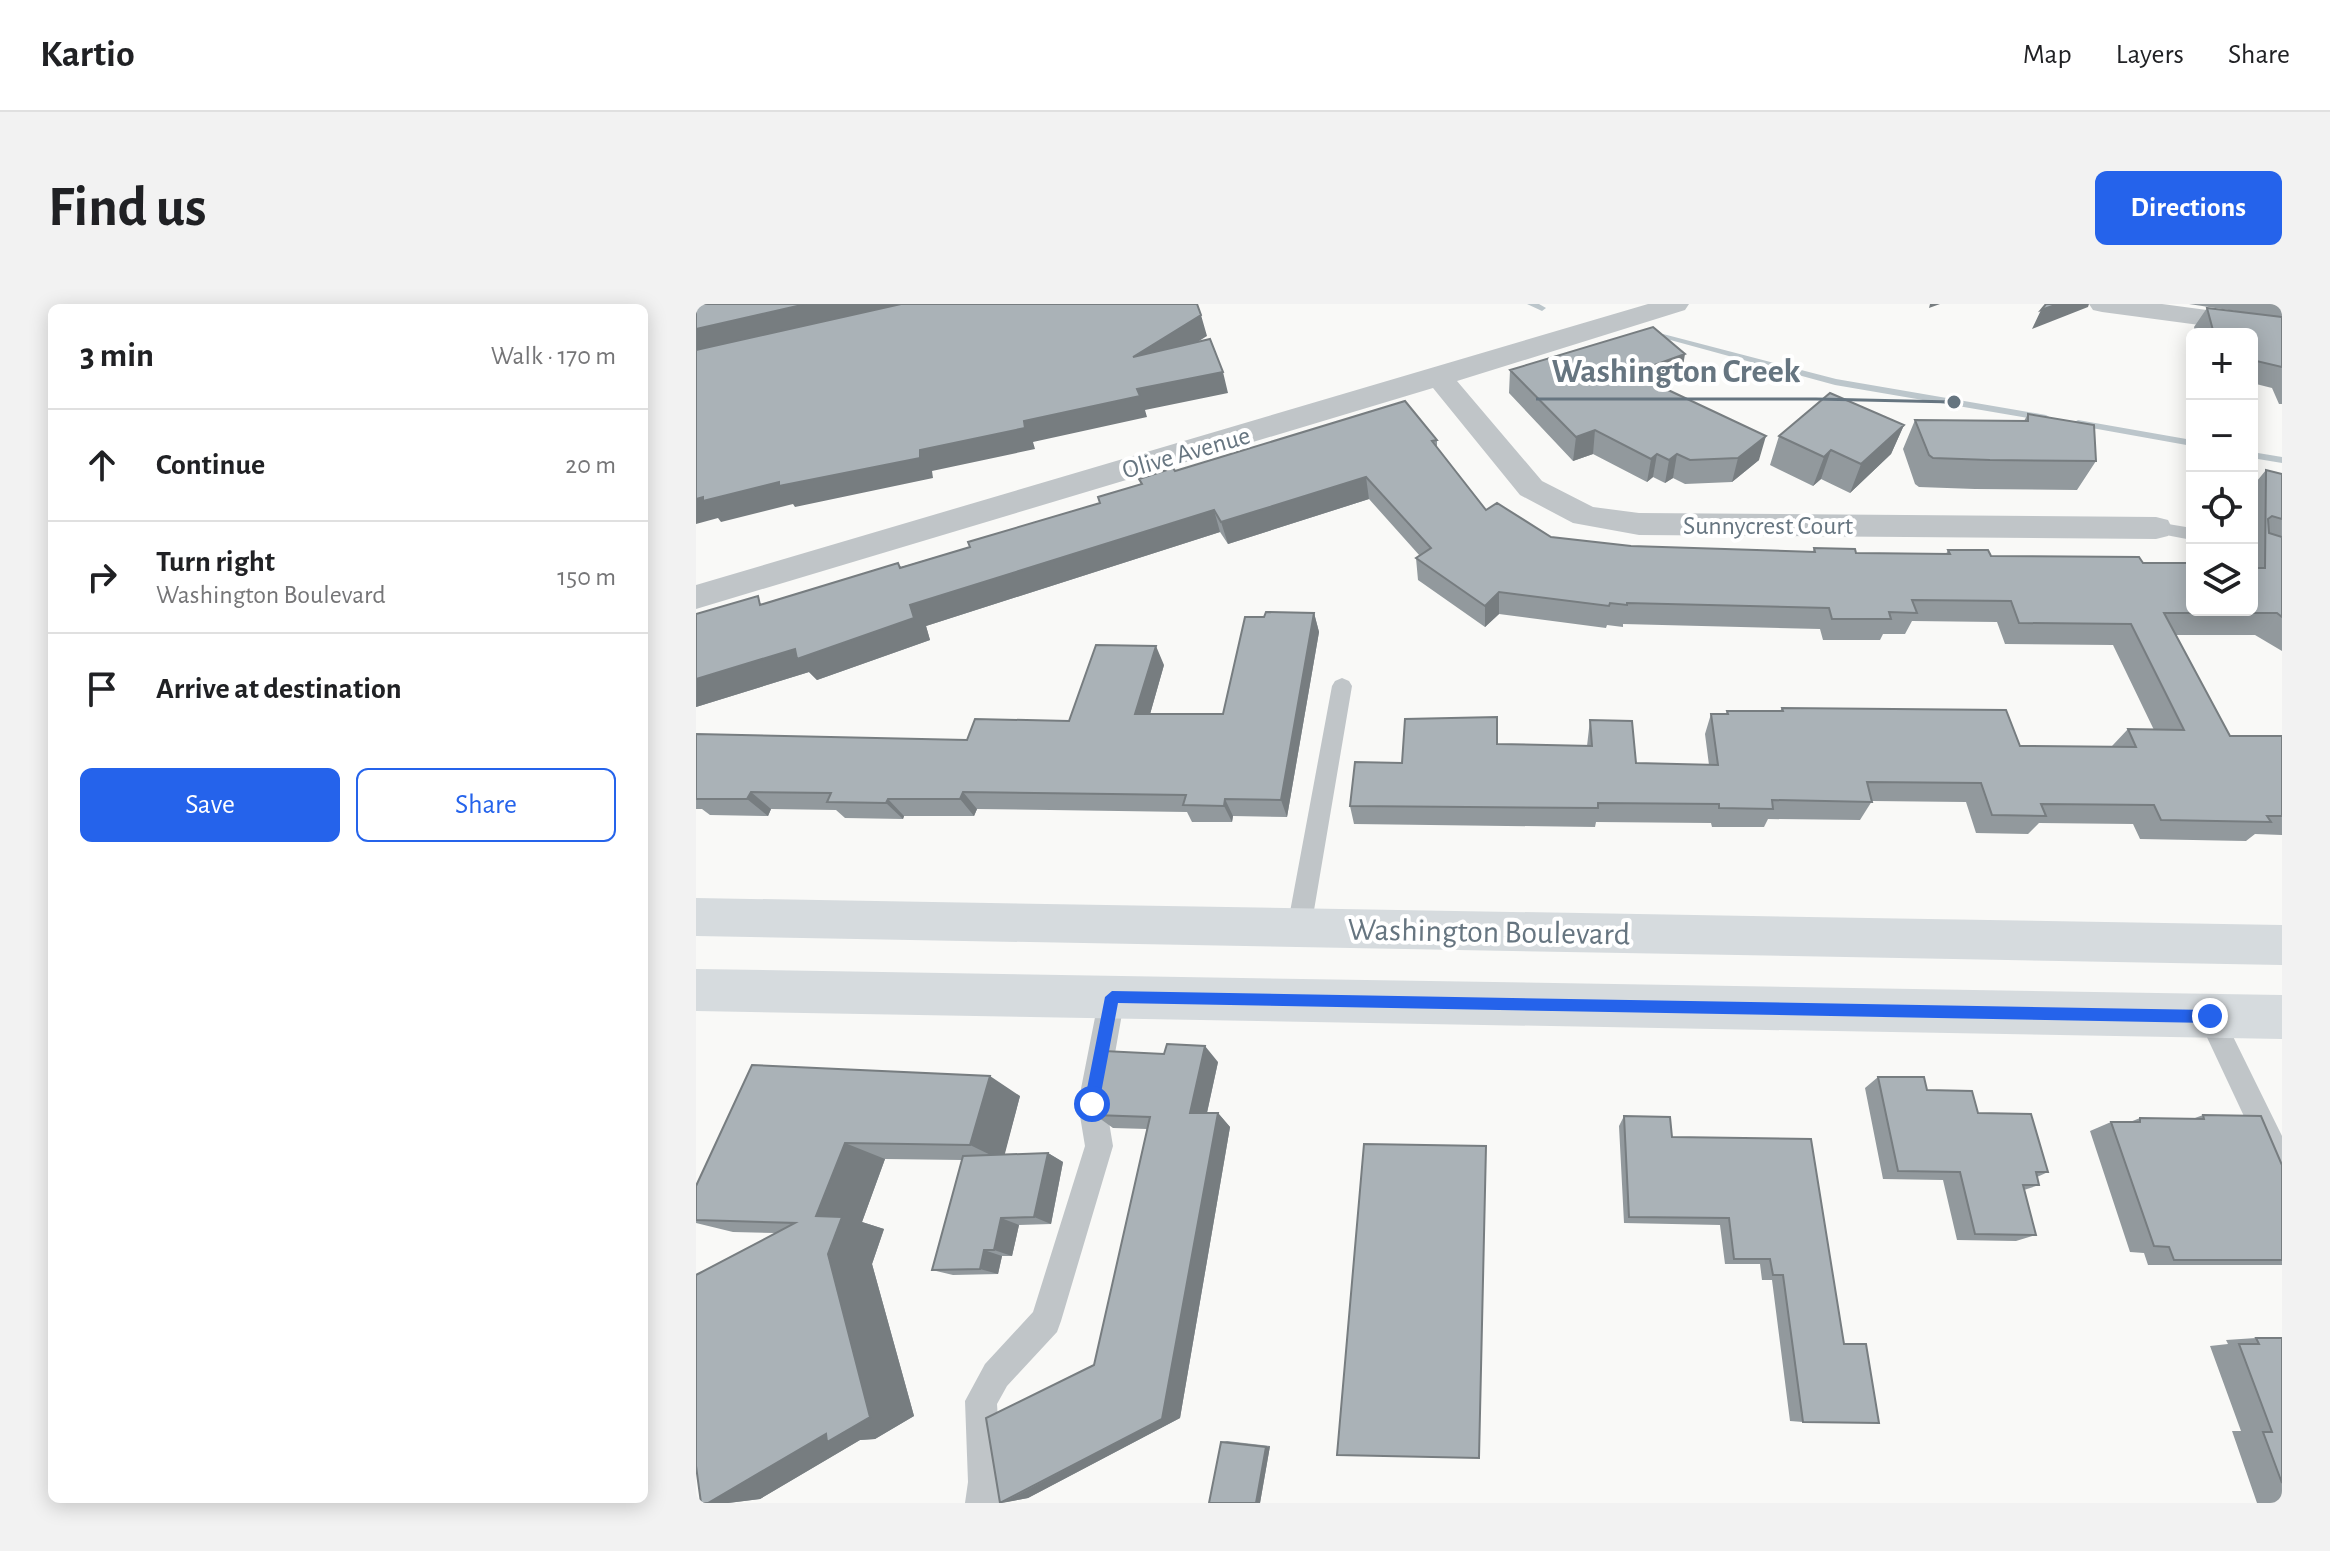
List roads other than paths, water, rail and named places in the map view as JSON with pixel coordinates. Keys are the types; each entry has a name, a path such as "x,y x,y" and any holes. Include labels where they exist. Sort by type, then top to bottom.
{"main road":[{"name":"Washington Boulevard","path":"696,917 2282,945"},
{"path":"696,990 2282,1017"}],"street":[{"name":"Olive Avenue","path":"696,597 1676,304"},
{"path":"2102,304 2282,328"},
{"name":"Sunnycrest Court","path":"1439,377 1531,488 1585,516 1639,524 2156,528"}],"lane":[{"path":"2156,528 2186,533"},
{"path":"1299,928 1342,686"},
{"path":"982,1503 985,1482 981,1401 996,1375 1046,1321 1099,1146 1092,1104 1112,997"},
{"path":"2210,1016 2282,1166"}],"waterway":[{"path":"1531,304 1542,308"},
{"path":"1666,336 1835,382 2046,418"},
{"path":"2078,423 2186,442"},
{"path":"2258,456 2282,460"}],"place":[{"name":"Washington Creek","path":"1954,402"}]}
